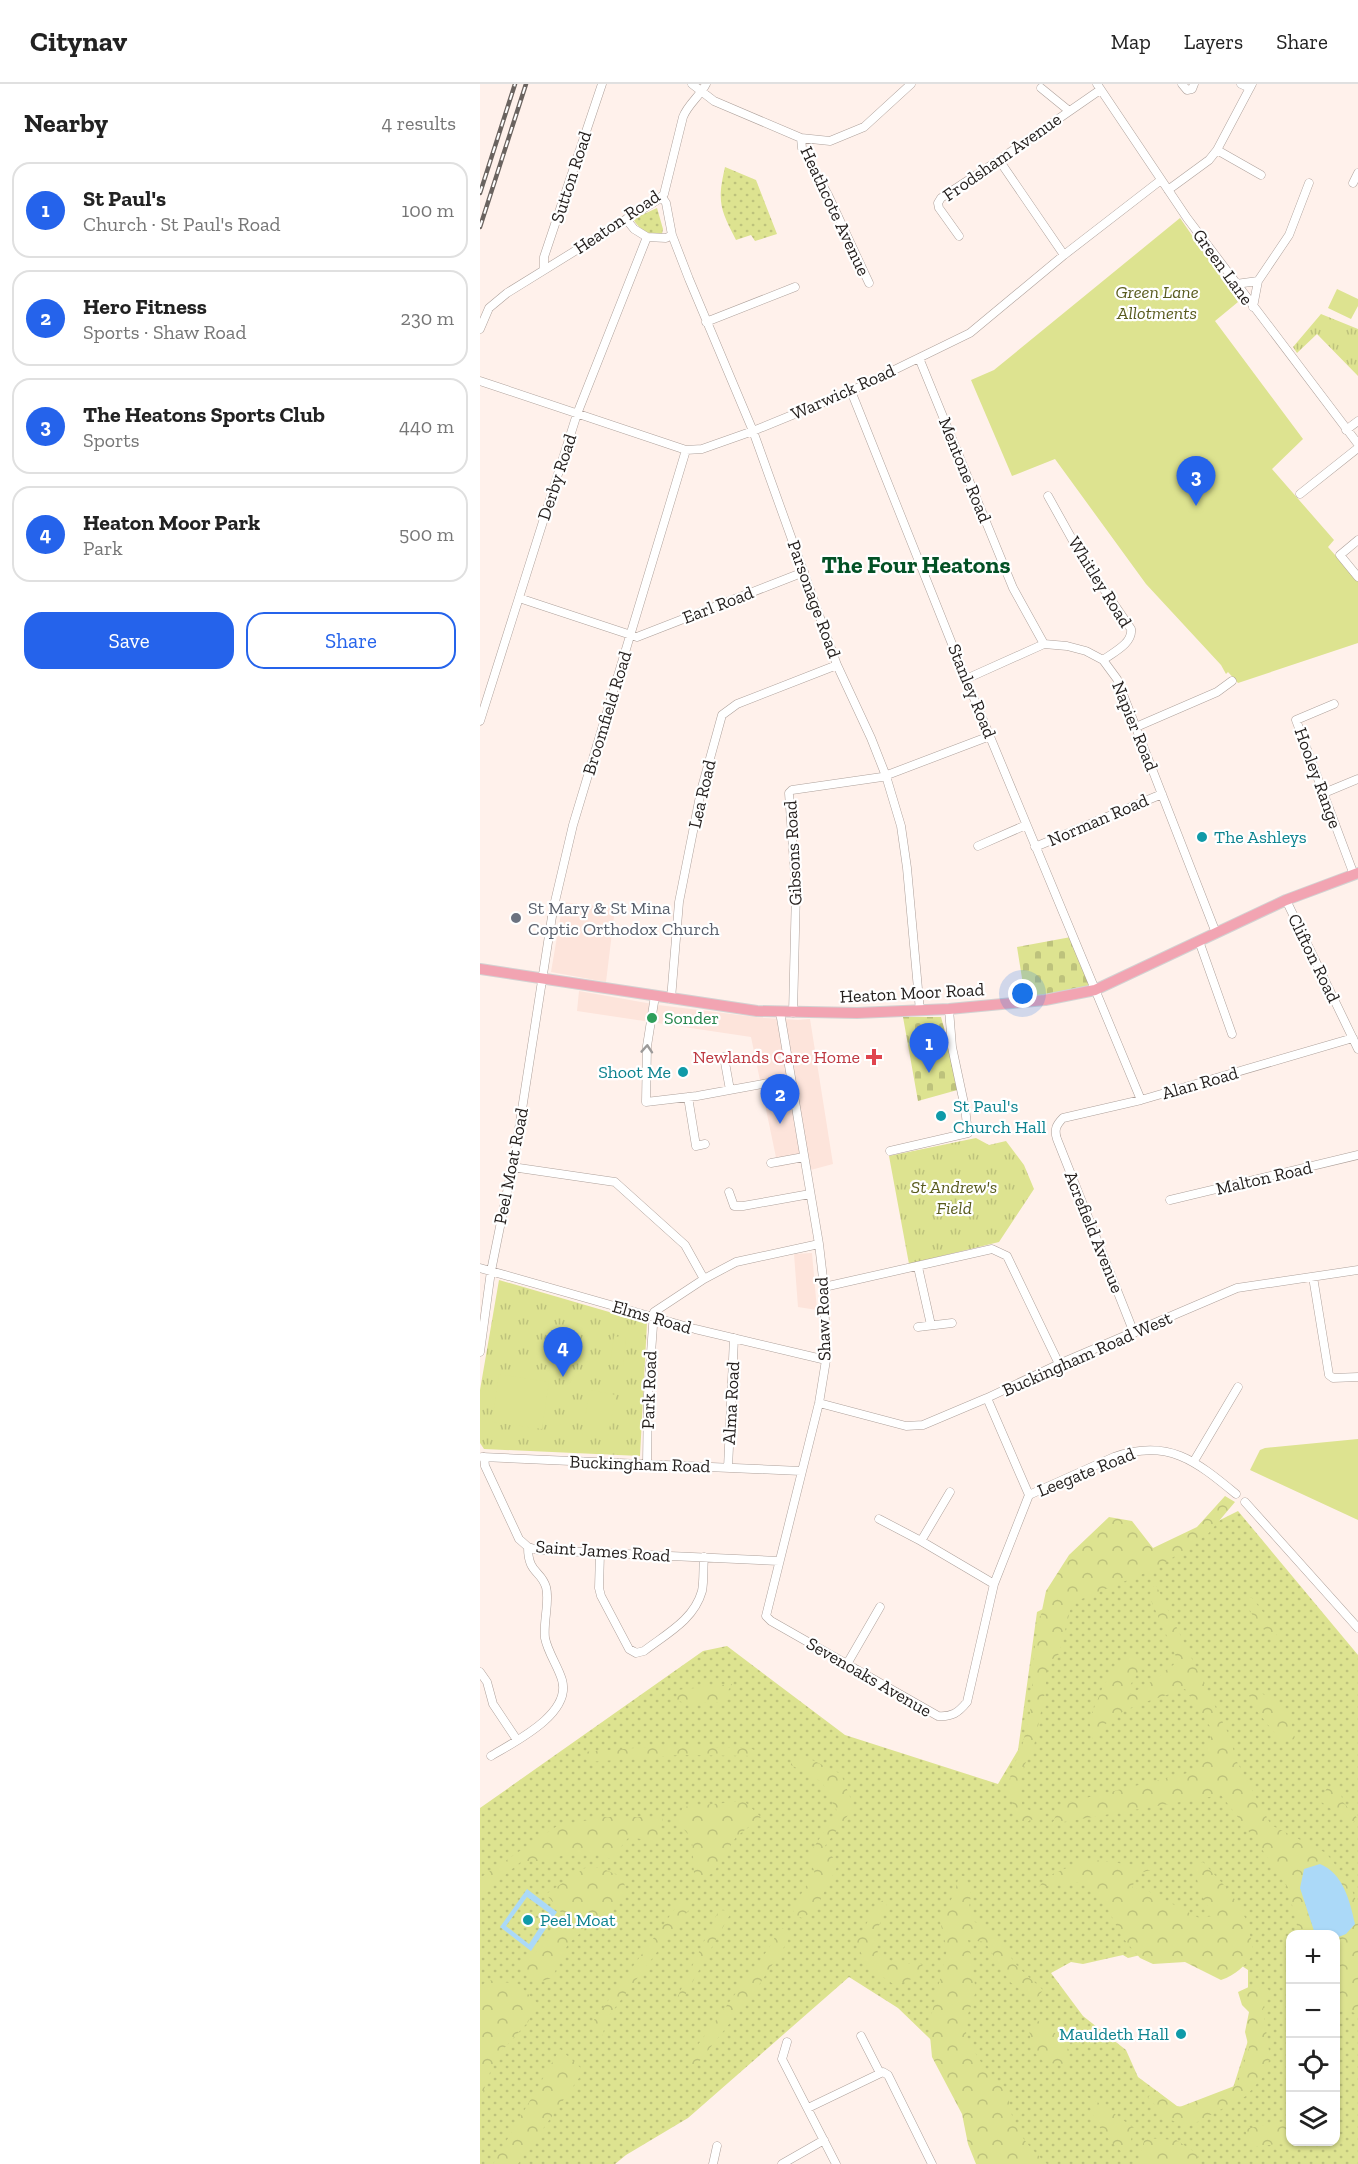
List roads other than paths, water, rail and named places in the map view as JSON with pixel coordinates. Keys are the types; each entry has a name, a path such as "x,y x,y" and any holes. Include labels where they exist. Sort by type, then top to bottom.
{"main road":[{"name":"Heaton Moor Road","path":"480,969 670,999 780,1012 949,1010 1045,1000 1095,990 1286,900 1356,874"}],"street":[{"name":"Sutton Road","path":"544,270 544,257 602,84"},
{"path":"692,84 714,101 801,138 830,141 864,127 911,84"},
{"name":"Heaton Road","path":"480,329 489,308 496,301 662,197 667,186 684,111 702,93 706,84"},
{"path":"1182,84 1187,90 1192,89 1194,84"},
{"path":"1168,189 1209,160 1217,150 1251,86 1241,84"},
{"name":"Frodsham Avenue","path":"959,236 939,208 938,203 941,198 999,160 1098,87"},
{"name":"Green Lane","path":"1098,87 1187,218 1358,446"},
{"path":"1041,88 1068,110"},
{"name":"Heathcote Avenue","path":"801,138 802,148 828,195 869,283"},
{"path":"1217,150 1261,175"},
{"path":"999,160 1064,255"},
{"path":"1353,183 1358,173"},
{"name":"Warwick Road","path":"480,381 686,450 702,449 851,391 970,333 1064,255 1161,180"},
{"path":"1252,307 1258,281 1289,235 1309,183"},
{"name":"Parsonage Road","path":"662,197 666,203 672,235 706,322 753,431 837,665 886,776 901,826 906,858 920,1011"},
{"path":"626,219 634,229 647,237 666,238 672,235"},
{"name":"Derby Road","path":"480,721 577,414 647,237"},
{"path":"1236,284 1258,281"},
{"path":"706,322 795,287"},
{"name":"Mentone Road","path":"919,358 1013,588 1044,644"},
{"name":"Stanley Road","path":"851,391 966,679 1141,1100"},
{"path":"1346,429 1358,421"},
{"path":"1300,494 1358,446"},
{"name":"Broomfield Road","path":"543,979 553,910 573,825 686,450"},
{"name":"Whitley Road","path":"1048,496 1082,557 1136,636 1103,660"},
{"path":"1358,540 1340,555 1358,577"},
{"name":"Earl Road","path":"631,636 637,637 804,572"},
{"path":"519,598 631,636"},
{"path":"966,679 1044,644"},
{"name":"Napier Road","path":"1044,644 1067,646 1086,651 1103,660 1117,680 1216,933"},
{"name":"Lea Road","path":"670,999 679,902 701,791 722,715 737,704 837,665"},
{"path":"1136,727 1216,692 1232,681"},
{"name":"Hooley Range","path":"1334,704 1296,720 1356,874"},
{"path":"886,776 990,736"},
{"name":"Gibsons Road","path":"793,1012 796,891 789,793 792,790 886,776"},
{"path":"1324,793 1358,779"},
{"name":"Norman Road","path":"1035,847 1162,794"},
{"path":"978,846 1026,825"},
{"name":"Clifton Road","path":"1286,900 1358,1049"},
{"path":"1199,940 1233,1034"},
{"name":"Peel Moat Road","path":"480,1352 491,1271 512,1167 543,979"},
{"path":"655,996 647,1046 646,1102 790,1079"},
{"path":"890,1151 968,1133 952,1047 949,1010"},
{"name":"Shaw Road","path":"771,1621 766,1616 766,1608 819,1403 826,1360 824,1287 819,1244 780,1012"},
{"name":"Alan Road","path":"1055,1132 1058,1122 1063,1118 1141,1100 1353,1038"},
{"path":"724,1057 730,1090"},
{"path":"688,1097 696,1146 705,1144"},
{"name":"Acrefield Avenue","path":"1055,1132 1134,1333"},
{"name":"Malton Road","path":"1170,1200 1358,1155"},
{"path":"771,1163 804,1157"},
{"path":"512,1167 615,1182 685,1245 704,1279"},
{"path":"729,1192 734,1206 810,1194"},
{"path":"652,1316 661,1306 736,1262 819,1244"},
{"path":"824,1287 993,1249 1007,1256 1059,1364"},
{"path":"918,1267 931,1325"},
{"name":"Elms Road","path":"480,1268 734,1338 826,1360"},
{"name":"Buckingham Road West","path":"819,1403 906,1426 923,1425 1237,1288 1358,1270"},
{"path":"1313,1277 1329,1375 1333,1378 1358,1377"},
{"name":"Park Road","path":"647,1464 652,1316"},
{"path":"918,1327 952,1323"},
{"name":"Alma Road","path":"728,1468 734,1338"},
{"path":"1194,1461 1238,1387"},
{"path":"987,1398 1029,1495"},
{"name":"Leegate Road","path":"1029,1495 1114,1457 1138,1450 1169,1452 1194,1461 1236,1494"},
{"name":"Buckingham Road","path":"482,1457 801,1471"},
{"name":"Saint James Road","path":"482,1457 519,1539 528,1547 538,1550 778,1561"},
{"path":"921,1540 950,1492"},
{"name":"Sevenoaks Avenue","path":"771,1621 938,1716 948,1717 959,1712 967,1702 972,1687 994,1584 1029,1495"},
{"path":"1245,1502 1358,1628"},
{"path":"879,1519 921,1540 994,1584"},
{"path":"491,1756 537,1728 552,1713 564,1690 546,1640 547,1588 532,1568 528,1547"},
{"path":"600,1553 599,1588 601,1596 629,1649 636,1653 644,1651 685,1621 695,1608 702,1590 704,1557"},
{"path":"847,1664 880,1607"},
{"path":"480,1672 487,1682 493,1704 517,1740"},
{"path":"861,2036 880,2073"},
{"path":"787,2042 782,2059 836,2164"},
{"path":"808,2108 883,2072 888,2075 930,2163"},
{"path":"782,2164 824,2140"},
{"path":"713,2164 717,2146"}],"water":[{"path":"1320,1864 1328,1868 1340,1881 1348,1897 1355,1924 1346,1934 1340,1936 1340,1930 1314,1930 1300,1888 1304,1869"},
{"path":"527,1889 557,1912 531,1951 500,1927","holes":["527,1897 549,1913 529,1944 506,1926"]}],"railway":[{"path":"480,193 515,84"},
{"path":"480,227 526,84"}],"place":[{"name":"The Heatons Sports Club","path":"1196,506"},
{"name":"The Ashleys","path":"1202,837"},
{"name":"St Mary & St Mina Coptic Orthodox Church","path":"516,918"},
{"name":"Sonder","path":"652,1018"},
{"name":"Newlands Care Home","path":"874,1057"},
{"name":"Shoot Me","path":"683,1072"},
{"name":"St Paul's","path":"929,1073"},
{"name":"St Paul's Church Hall","path":"941,1116"},
{"name":"Hero Fitness","path":"780,1124"},
{"name":"Heaton Moor Park","path":"563,1377"},
{"name":"Peel Moat","path":"528,1920"},
{"name":"Mauldeth Hall","path":"1181,2034"}],"district":[{"name":"The Four Heatons","path":"916,564"}],"park label":[{"name":"Green Lane Allotments","path":"1157,302"},
{"name":"St Andrew's Field","path":"954,1197"}]}
